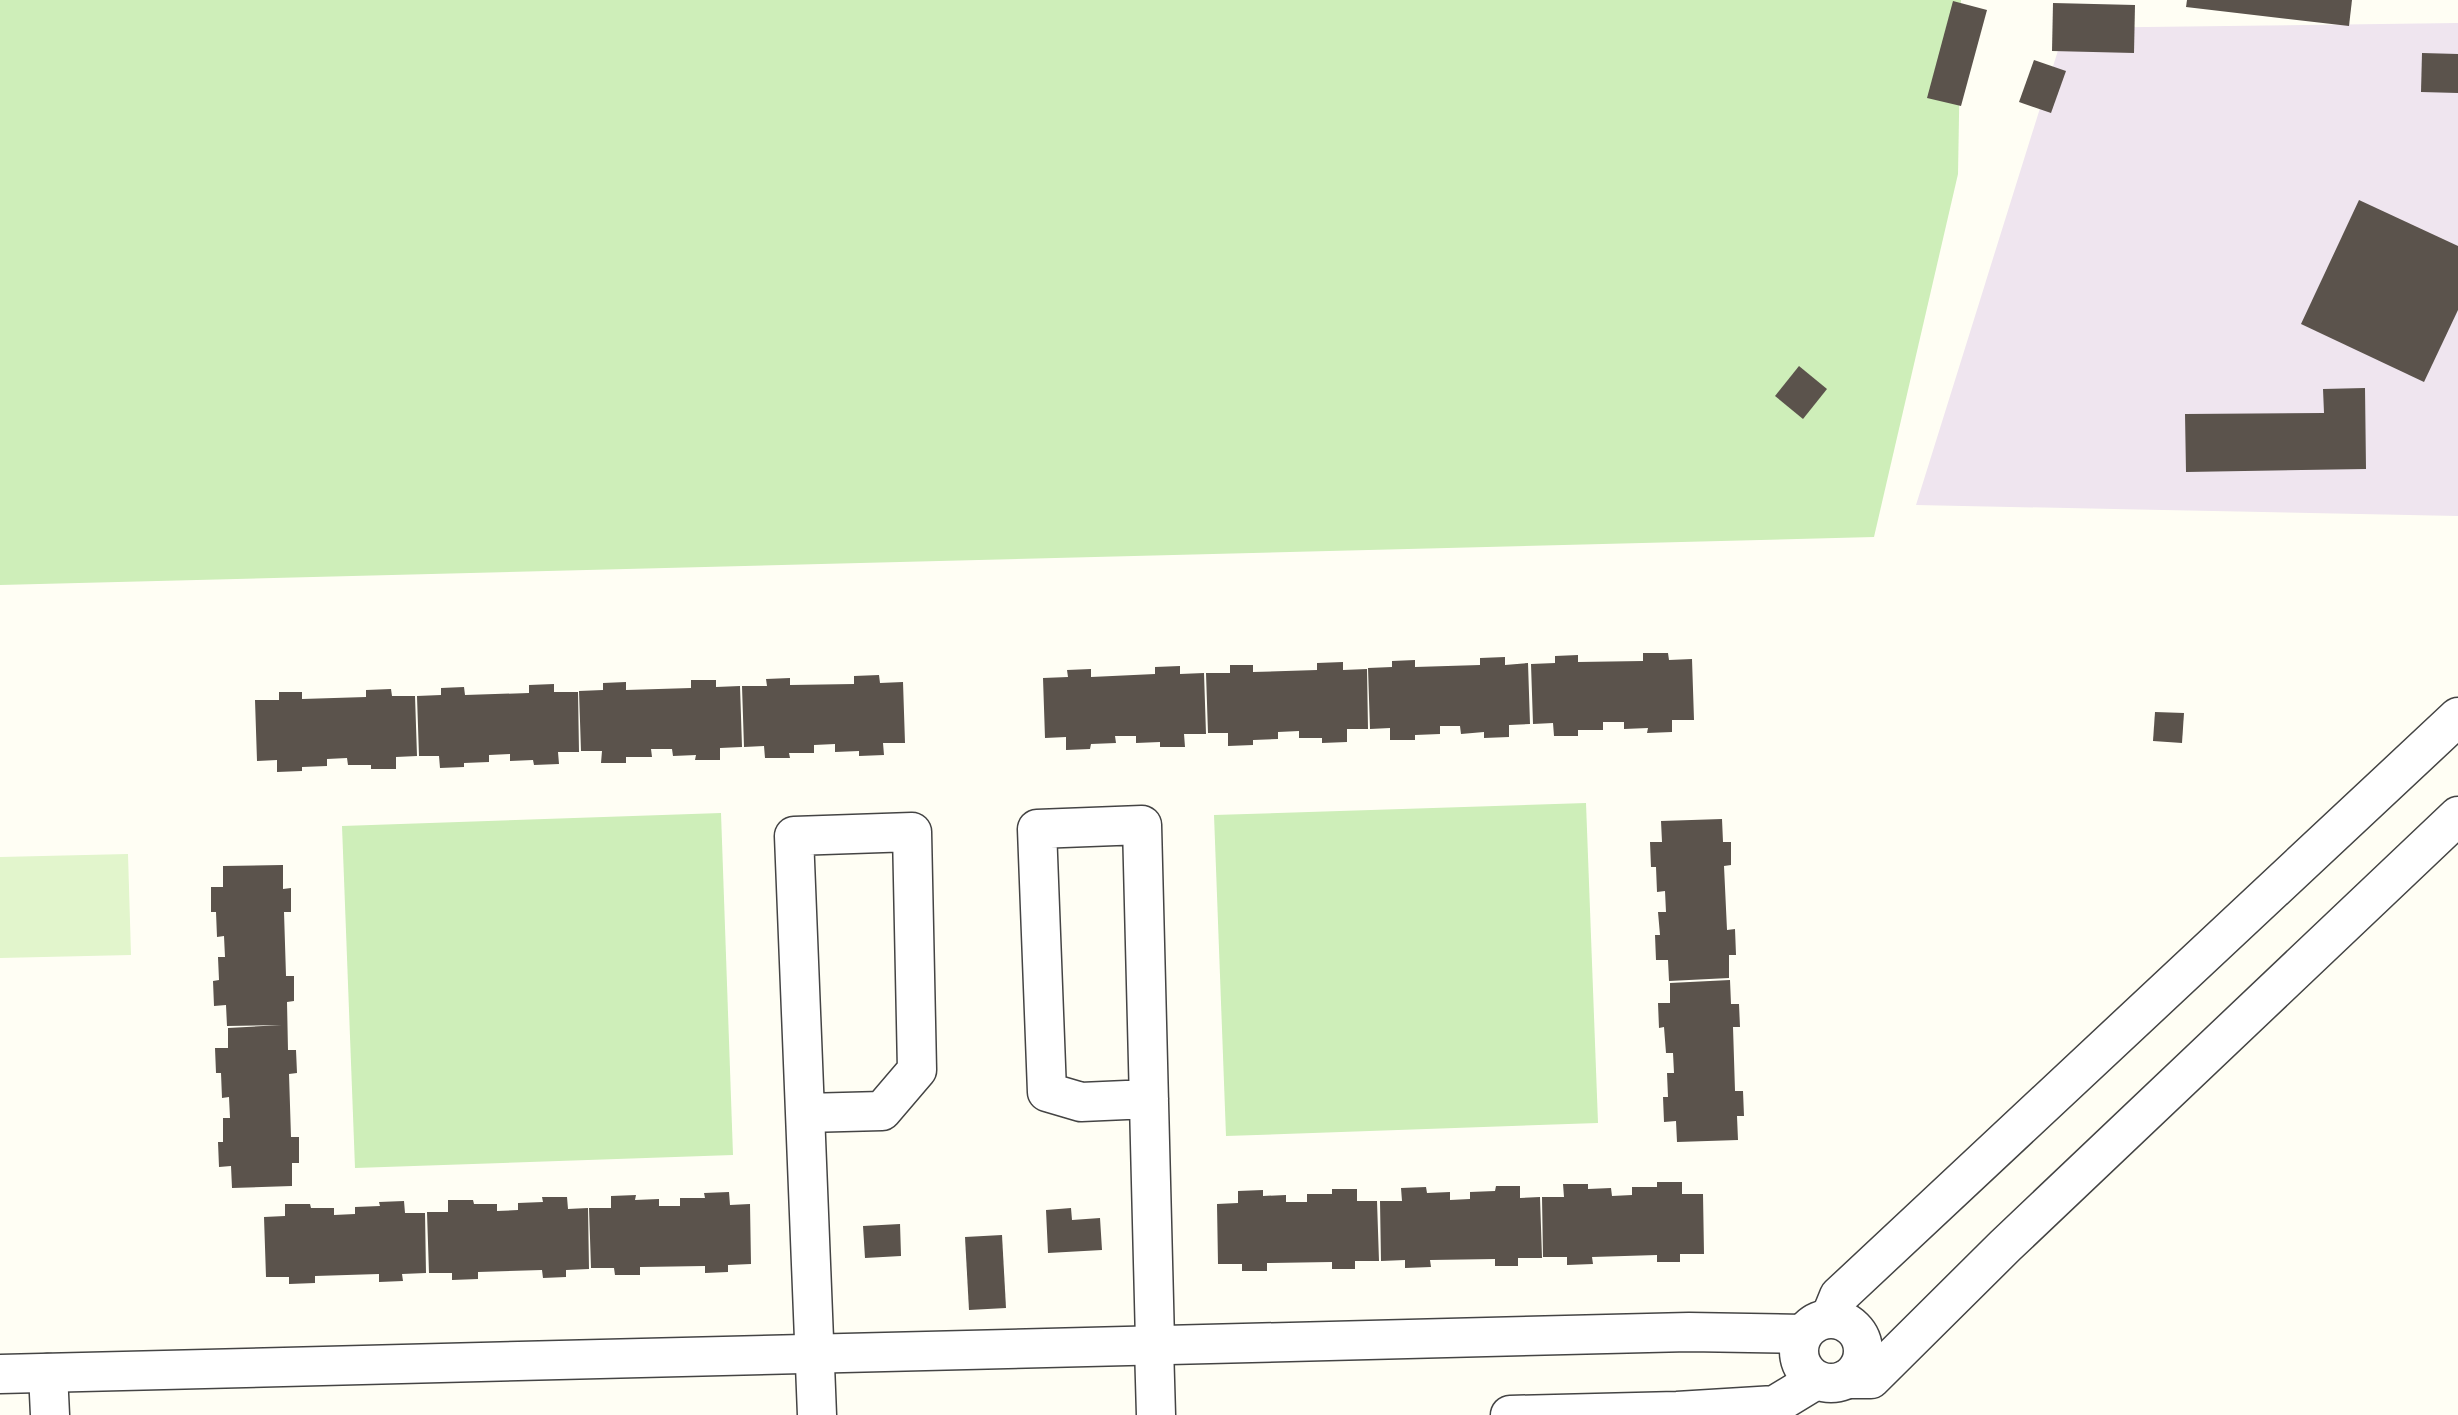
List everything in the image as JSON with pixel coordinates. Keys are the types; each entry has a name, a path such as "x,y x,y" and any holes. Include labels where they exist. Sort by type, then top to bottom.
{"lane":[{"path":"2458,717 1839,1296 1799,1354 1808,1374 1832,1379 1871,1379 2005,1246 2458,816"},
{"path":"1149,1099 1082,1102 1047,1091 1037,829 1143,825 1156,1415"},
{"path":"805,1114 882,1111 916,1070 912,832 794,836 805,1114 815,1354 817,1415"},
{"path":"0,1374 1689,1332 1851,1324 1862,1342 1864,1353 1861,1363 1775,1405 1678,1411 1510,1415"},
{"path":"48,1373 50,1415"}],"shaded area":[{"path":"2458,23 2458,516 1916,505 2065,28"}],"green space":[{"path":"0,0 1961,0 1958,174 1874,537 0,585"},
{"path":"1586,803 1598,1123 1226,1136 1214,815"},
{"path":"721,813 733,1155 355,1168 342,826"},
{"path":"128,854 131,955 0,958 0,857"}],"building":[{"path":"2187,0 2352,0 2349,26 2186,7"},
{"path":"1953,1 1987,10 1961,106 1927,98"},
{"path":"2053,3 2135,5 2134,53 2052,51"},
{"path":"2422,53 2458,54 2458,93 2421,92"},
{"path":"2034,60 2066,71 2051,113 2019,102"},
{"path":"2359,200 2458,246 2458,310 2424,382 2301,324"},
{"path":"1799,366 1827,389 1803,419 1775,396"},
{"path":"2365,388 2366,469 2186,472 2185,414 2324,413 2323,389"},
{"path":"1643,653 1668,653 1669,660 1692,659 1694,720 1672,720 1672,732 1647,733 1648,728 1624,729 1624,722 1603,722 1603,730 1578,730 1578,736 1554,736 1553,723 1533,724 1531,664 1555,663 1555,656 1578,655 1578,662 1643,661"},
{"path":"1505,657 1505,665 1528,663 1530,724 1509,725 1509,737 1484,738 1484,732 1461,734 1460,726 1440,726 1440,734 1415,735 1415,740 1390,740 1390,728 1370,729 1368,668 1392,667 1392,661 1415,660 1415,667 1480,665 1480,658"},
{"path":"1343,662 1343,670 1367,669 1368,729 1347,729 1347,742 1322,743 1322,738 1299,738 1299,731 1278,732 1278,739 1253,740 1253,745 1228,746 1228,733 1208,733 1206,673 1230,673 1230,665 1253,665 1253,672 1317,670 1317,663"},
{"path":"1180,666 1180,674 1204,673 1206,734 1184,734 1185,747 1160,747 1160,742 1136,743 1136,736 1115,736 1116,743 1091,744 1090,749 1066,750 1066,737 1045,738 1043,678 1068,677 1067,670 1091,669 1091,677 1155,674 1155,667"},
{"path":"879,675 880,683 903,682 905,743 883,743 884,755 859,756 859,751 835,752 835,744 814,745 814,753 789,753 790,758 765,758 764,746 744,747 742,686 767,686 766,679 790,678 790,685 854,684 854,676"},
{"path":"691,680 716,680 716,687 740,686 742,747 720,748 720,760 695,760 696,755 673,756 672,749 651,749 652,757 626,757 626,763 601,763 602,751 581,751 579,691 603,690 603,683 626,682 626,690 691,688"},
{"path":"554,684 554,692 578,692 579,752 558,752 559,764 534,765 533,760 510,761 510,754 489,755 489,762 464,763 464,767 440,768 439,756 419,756 417,696 441,695 441,688 464,687 465,695 529,693 529,685"},
{"path":"391,689 392,696 415,696 417,756 396,757 396,769 348,765 347,758 327,759 327,766 302,767 302,771 277,772 277,760 257,761 255,700 279,700 279,692 302,692 302,699 366,697 366,690"},
{"path":"2155,712 2184,713 2182,743 2153,741"},
{"path":"1722,819 1723,842 1731,842 1731,865 1724,866 1727,930 1735,929 1736,955 1729,955 1729,978 1669,981 1668,960 1656,960 1655,935 1660,935 1658,912 1666,912 1665,891 1657,892 1656,867 1651,867 1650,842 1662,842 1661,821"},
{"path":"283,865 283,889 291,888 291,912 284,912 286,976 294,976 294,1001 287,1002 288,1050 296,1050 297,1073 289,1074 291,1137 299,1137 299,1163 292,1163 292,1186 232,1188 231,1166 219,1167 218,1142 223,1142 223,1118 230,1118 229,1097 222,1098 221,1073 216,1073 215,1048 228,1048 228,1028 282,1025 227,1026 226,1005 214,1006 213,981 219,980 218,957 225,957 224,936 217,937 216,912 211,912 211,887 223,887 223,866"},
{"path":"1730,980 1731,1004 1739,1004 1740,1027 1733,1027 1735,1091 1743,1091 1744,1116 1737,1116 1738,1140 1677,1142 1676,1121 1664,1122 1663,1097 1668,1097 1667,1073 1674,1073 1673,1053 1666,1053 1664,1027 1659,1028 1658,1003 1670,1003 1670,983"},
{"path":"1657,1182 1682,1182 1682,1194 1703,1194 1704,1254 1680,1254 1680,1262 1657,1262 1657,1255 1592,1257 1593,1264 1567,1265 1567,1257 1543,1257 1542,1197 1564,1197 1563,1184 1588,1184 1588,1189 1611,1188 1612,1196 1632,1195 1632,1187 1657,1187"},
{"path":"1496,1186 1520,1186 1520,1198 1540,1197 1542,1258 1518,1258 1518,1266 1495,1266 1495,1259 1430,1260 1431,1267 1405,1268 1405,1260 1381,1261 1380,1201 1402,1201 1401,1188 1426,1187 1427,1193 1450,1192 1450,1200 1470,1199 1470,1192 1495,1191"},
{"path":"1332,1189 1357,1189 1357,1201 1377,1201 1379,1261 1355,1261 1355,1269 1332,1269 1332,1262 1267,1263 1267,1271 1242,1271 1242,1264 1218,1264 1217,1204 1238,1203 1238,1191 1263,1190 1263,1196 1286,1195 1286,1202 1307,1202 1307,1194 1332,1194"},
{"path":"729,1192 730,1205 750,1204 751,1264 728,1265 728,1272 705,1273 705,1266 640,1267 640,1275 615,1275 614,1268 591,1268 589,1208 611,1208 611,1196 636,1195 635,1200 659,1199 659,1206 680,1206 680,1198 705,1198 704,1193"},
{"path":"542,1197 567,1197 568,1209 588,1208 589,1269 566,1270 566,1277 543,1278 542,1270 478,1272 478,1279 452,1280 452,1273 429,1273 427,1212 448,1212 448,1200 497,1204 497,1211 518,1210 518,1203 543,1202"},
{"path":"404,1201 405,1213 425,1213 426,1273 402,1274 403,1281 379,1282 379,1274 315,1276 315,1283 289,1284 289,1277 266,1277 264,1217 285,1216 285,1204 334,1208 334,1215 355,1214 355,1207 380,1206 379,1202"},
{"path":"1071,1208 1072,1220 1100,1218 1102,1250 1048,1253 1046,1210"},
{"path":"900,1224 901,1256 865,1258 863,1226"},
{"path":"1002,1235 1006,1308 969,1310 965,1237"}]}
